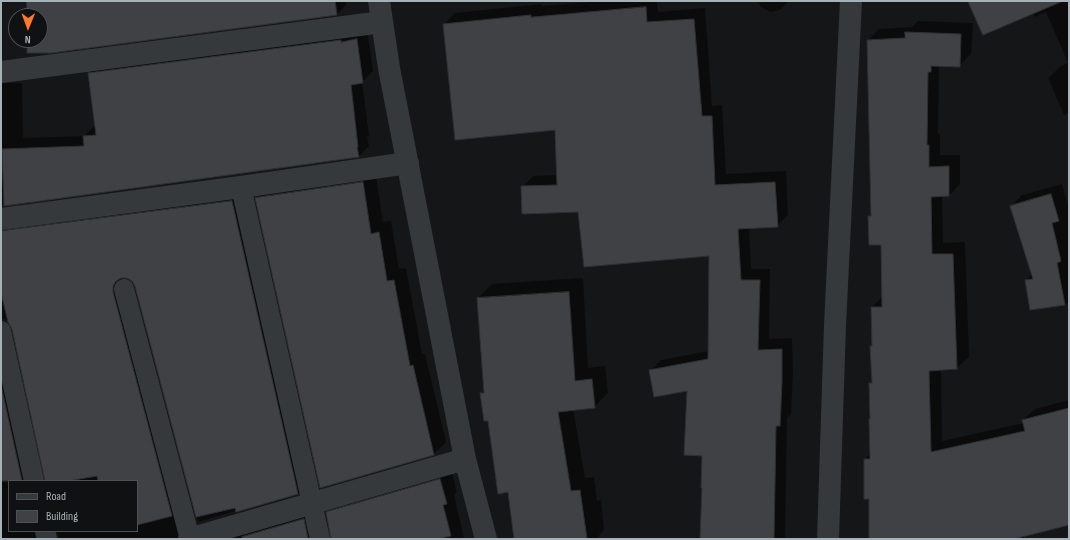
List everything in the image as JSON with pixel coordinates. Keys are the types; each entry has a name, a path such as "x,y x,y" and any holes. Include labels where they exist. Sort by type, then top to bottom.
{"street":[{"path":"828,539 835,325 851,1"},
{"path":"1,72 381,11 408,163 465,459 486,539"},
{"path":"1,219 408,163"},
{"path":"190,539 465,459"}],"lane":[{"path":"241,187 320,539"},
{"path":"124,289 190,539"},
{"path":"1,331 34,480"}],"building":[{"path":"27,1 335,1 337,15 51,53 27,53 27,48 48,48 48,8 27,8"},
{"path":"968,1 1063,1 983,35"},
{"path":"646,7 647,22 694,19 702,116 712,116 715,185 775,182 778,227 738,229 741,280 760,280 758,350 782,349 780,426 776,426 774,539 700,539 702,456 684,455 687,391 654,397 649,370 708,359 709,256 584,267 578,212 522,214 521,186 557,185 555,130 455,140 443,24 531,15 531,17"},
{"path":"905,32 961,34 960,67 931,66 931,72 928,72 927,145 929,145 929,167 949,166 949,196 931,197 932,254 953,254 957,369 929,371 931,452 1025,431 1022,420 1069,408 1069,525 1014,539 869,539 869,499 864,499 864,459 870,459 869,383 872,383 870,346 872,346 871,307 882,307 881,245 869,245 868,216 871,216 867,40 905,38"},
{"path":"357,39 363,83 351,85 359,157 4,206 2,149 84,146 83,136 96,135 88,73"},
{"path":"363,182 371,234 379,232 387,281 394,280 410,366 413,365 434,455 320,488 255,198"},
{"path":"1051,194 1059,221 1052,223 1061,261 1057,263 1065,305 1030,310 1025,280 1033,279 1010,206"},
{"path":"232,201 298,494 236,512 235,508 196,517 135,286 132,281 127,278 121,278 116,281 113,286 113,292 172,516 138,525 138,480 98,480 97,476 74,480 45,480 12,329 8,322 1,293 1,231"},
{"path":"569,292 575,381 592,379 595,408 558,412 571,491 580,490 587,539 514,539 508,492 498,494 488,421 484,421 480,393 484,393 477,298"},
{"path":"1,385 22,480 1,481"},
{"path":"440,479 447,504 443,505 451,536 437,539 331,539 326,512"},
{"path":"304,519 308,539 243,539 242,537"}]}
